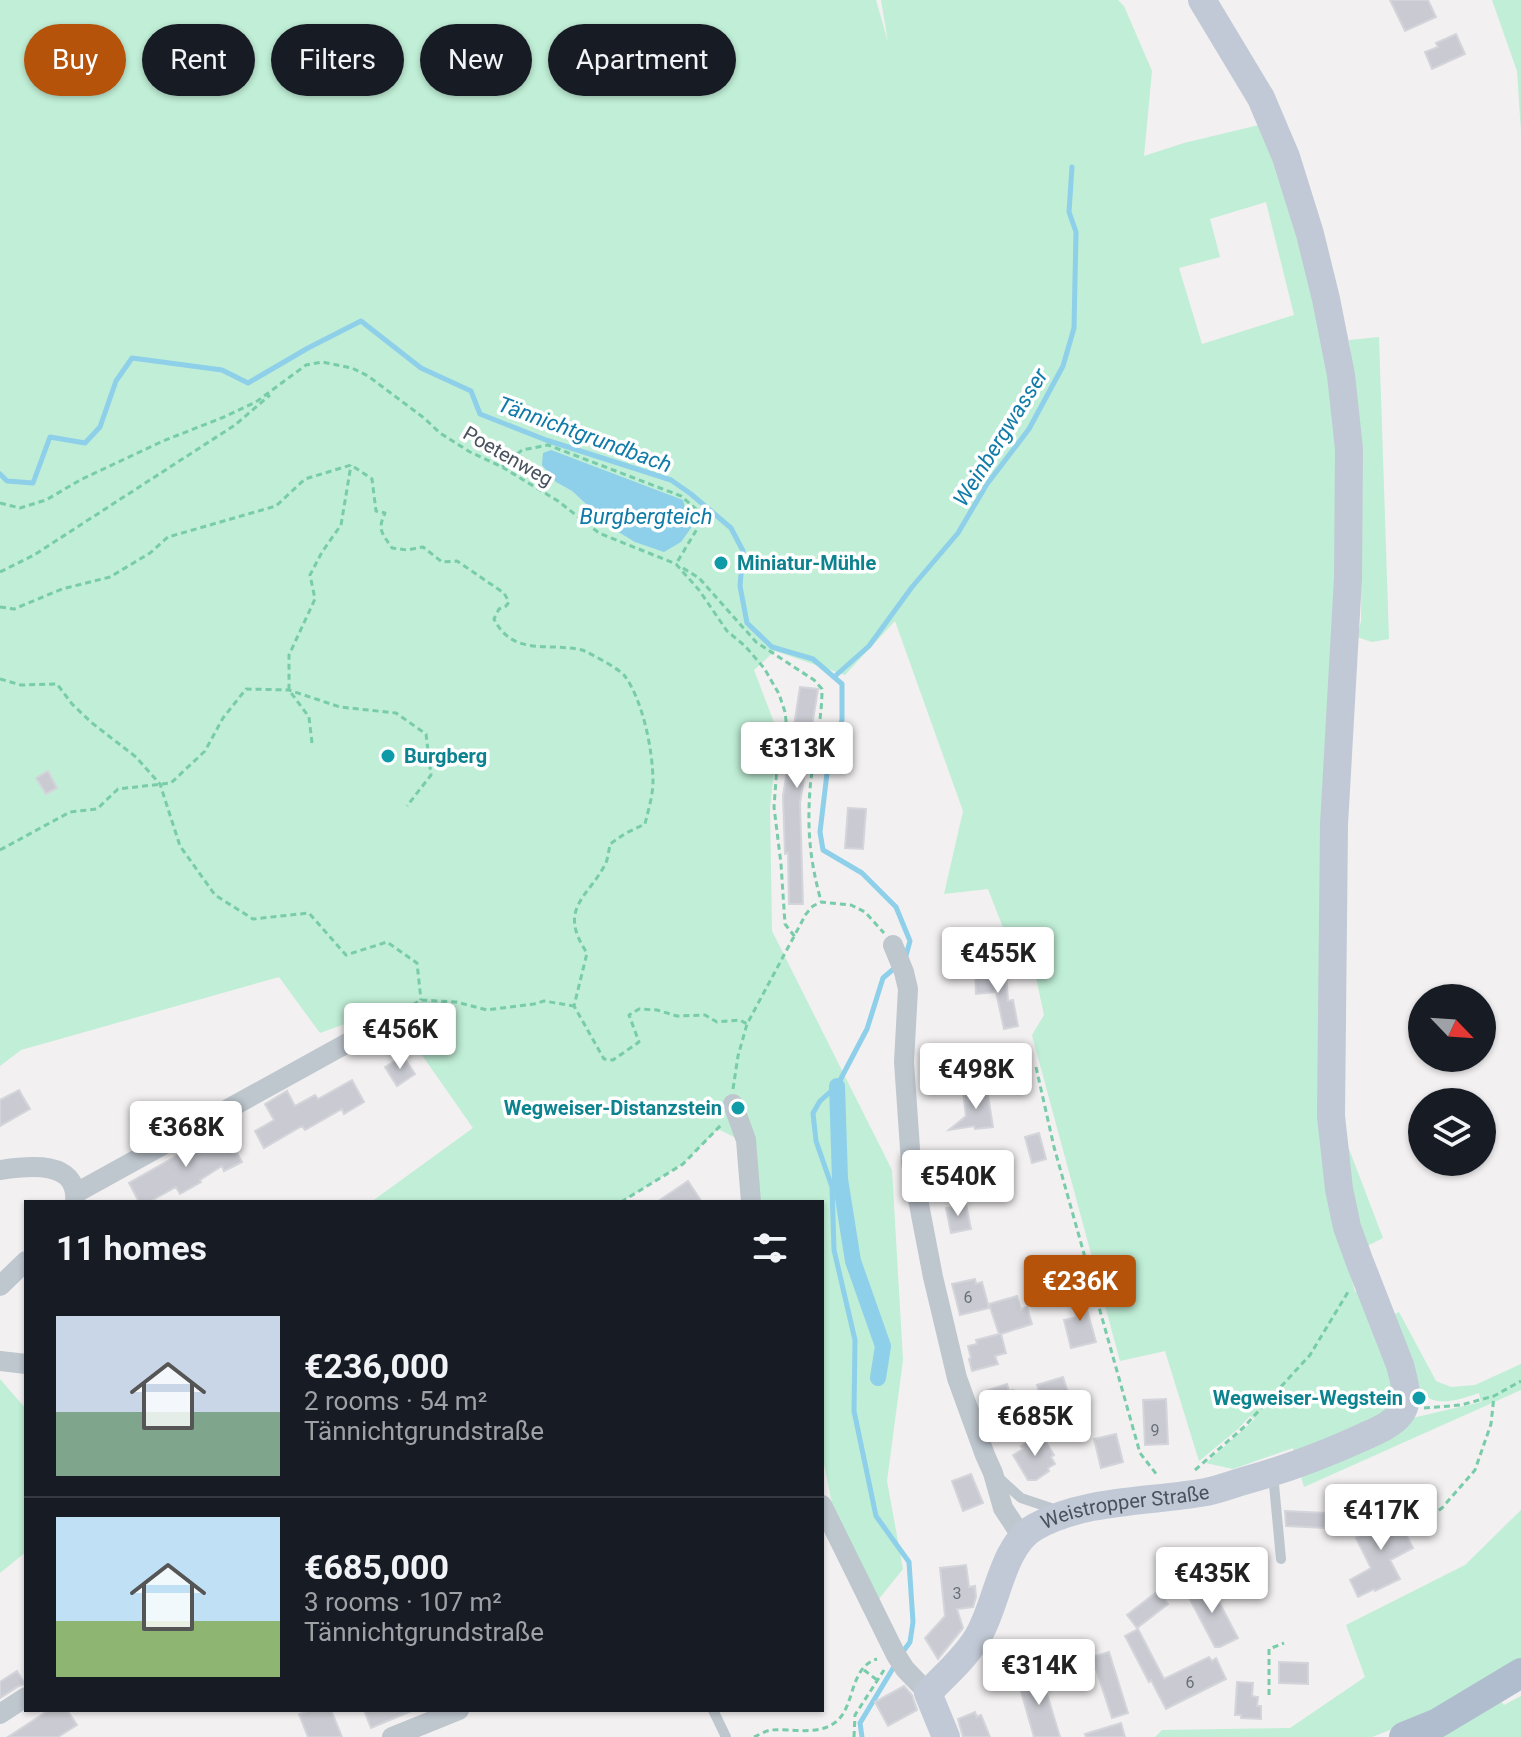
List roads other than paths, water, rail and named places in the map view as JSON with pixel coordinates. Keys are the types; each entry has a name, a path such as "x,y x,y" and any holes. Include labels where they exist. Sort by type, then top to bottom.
{"main road":[{"path":"1404,1737 1436,1724 1521,1673"}],"street":[{"name":"Weistropper Straße","path":"928,1693 978,1636 1005,1566 1022,1537 1033,1528 1067,1513 1208,1491 1273,1472 1338,1449 1386,1426 1395,1421 1404,1407 1400,1365 1347,1227 1339,1189 1331,1116 1334,825 1348,578 1349,449 1341,375 1310,234 1286,157 1261,98 1202,0"},
{"path":"893,945 908,989 904,1062 911,1163 933,1277 957,1378 1003,1508 1022,1537"},
{"path":"0,1170 48,1167 68,1178 76,1197 389,1020"},
{"path":"733,1104 746,1140 751,1200"},
{"path":"0,1286 24,1263"},
{"path":"0,1361 24,1364"},
{"path":"824,1509 900,1662 928,1693 946,1737"},
{"path":"0,1714 24,1698"},
{"path":"392,1737 454,1712"}],"lane":[{"path":"977,1433 1032,1412"},
{"path":"1273,1472 1281,1559"},
{"path":"993,1473 1021,1498 1067,1513"},
{"path":"714,1712 726,1737"}],"water":[{"name":"Burgbergteich","path":"551,450 683,500 691,528 681,542 664,552 635,542 612,528 572,491 556,482 542,465 543,453"}],"waterway":[{"name":"Weinbergwasser","path":"834,677 869,646 912,587 958,533 987,484 1029,429 1063,366 1074,328 1076,232 1069,212 1072,167"},
{"name":"Tännichtgrundbach","path":"0,474 7,481 33,483 50,437 85,443 100,427 116,381 132,358 222,370 248,383 361,321 421,368 471,391 480,414 546,440 671,480 731,528 743,551 740,586 747,623 772,647 813,659 842,684 842,720 828,765 820,832 823,850 862,873 896,907 910,941 905,959"},
{"name":"Tännichtgrundbach","path":"897,966 883,978 867,1029 837,1086 820,1101 813,1113 816,1141 832,1187 834,1250 855,1340 854,1411 876,1516 909,1562 913,1622 910,1642 902,1653"},
{"path":"837,1086 840,1179 853,1261 883,1346 878,1378"},
{"name":"Tännichtgrundbach","path":"862,1737 860,1723 895,1665"}],"place":[{"name":"Miniatur-Mühle","path":"721,563"},
{"name":"Burgberg","path":"388,756"},
{"name":"Wegweiser-Distanzstein","path":"738,1108"},
{"name":"Wegweiser-Wegstein","path":"1419,1398"}]}
